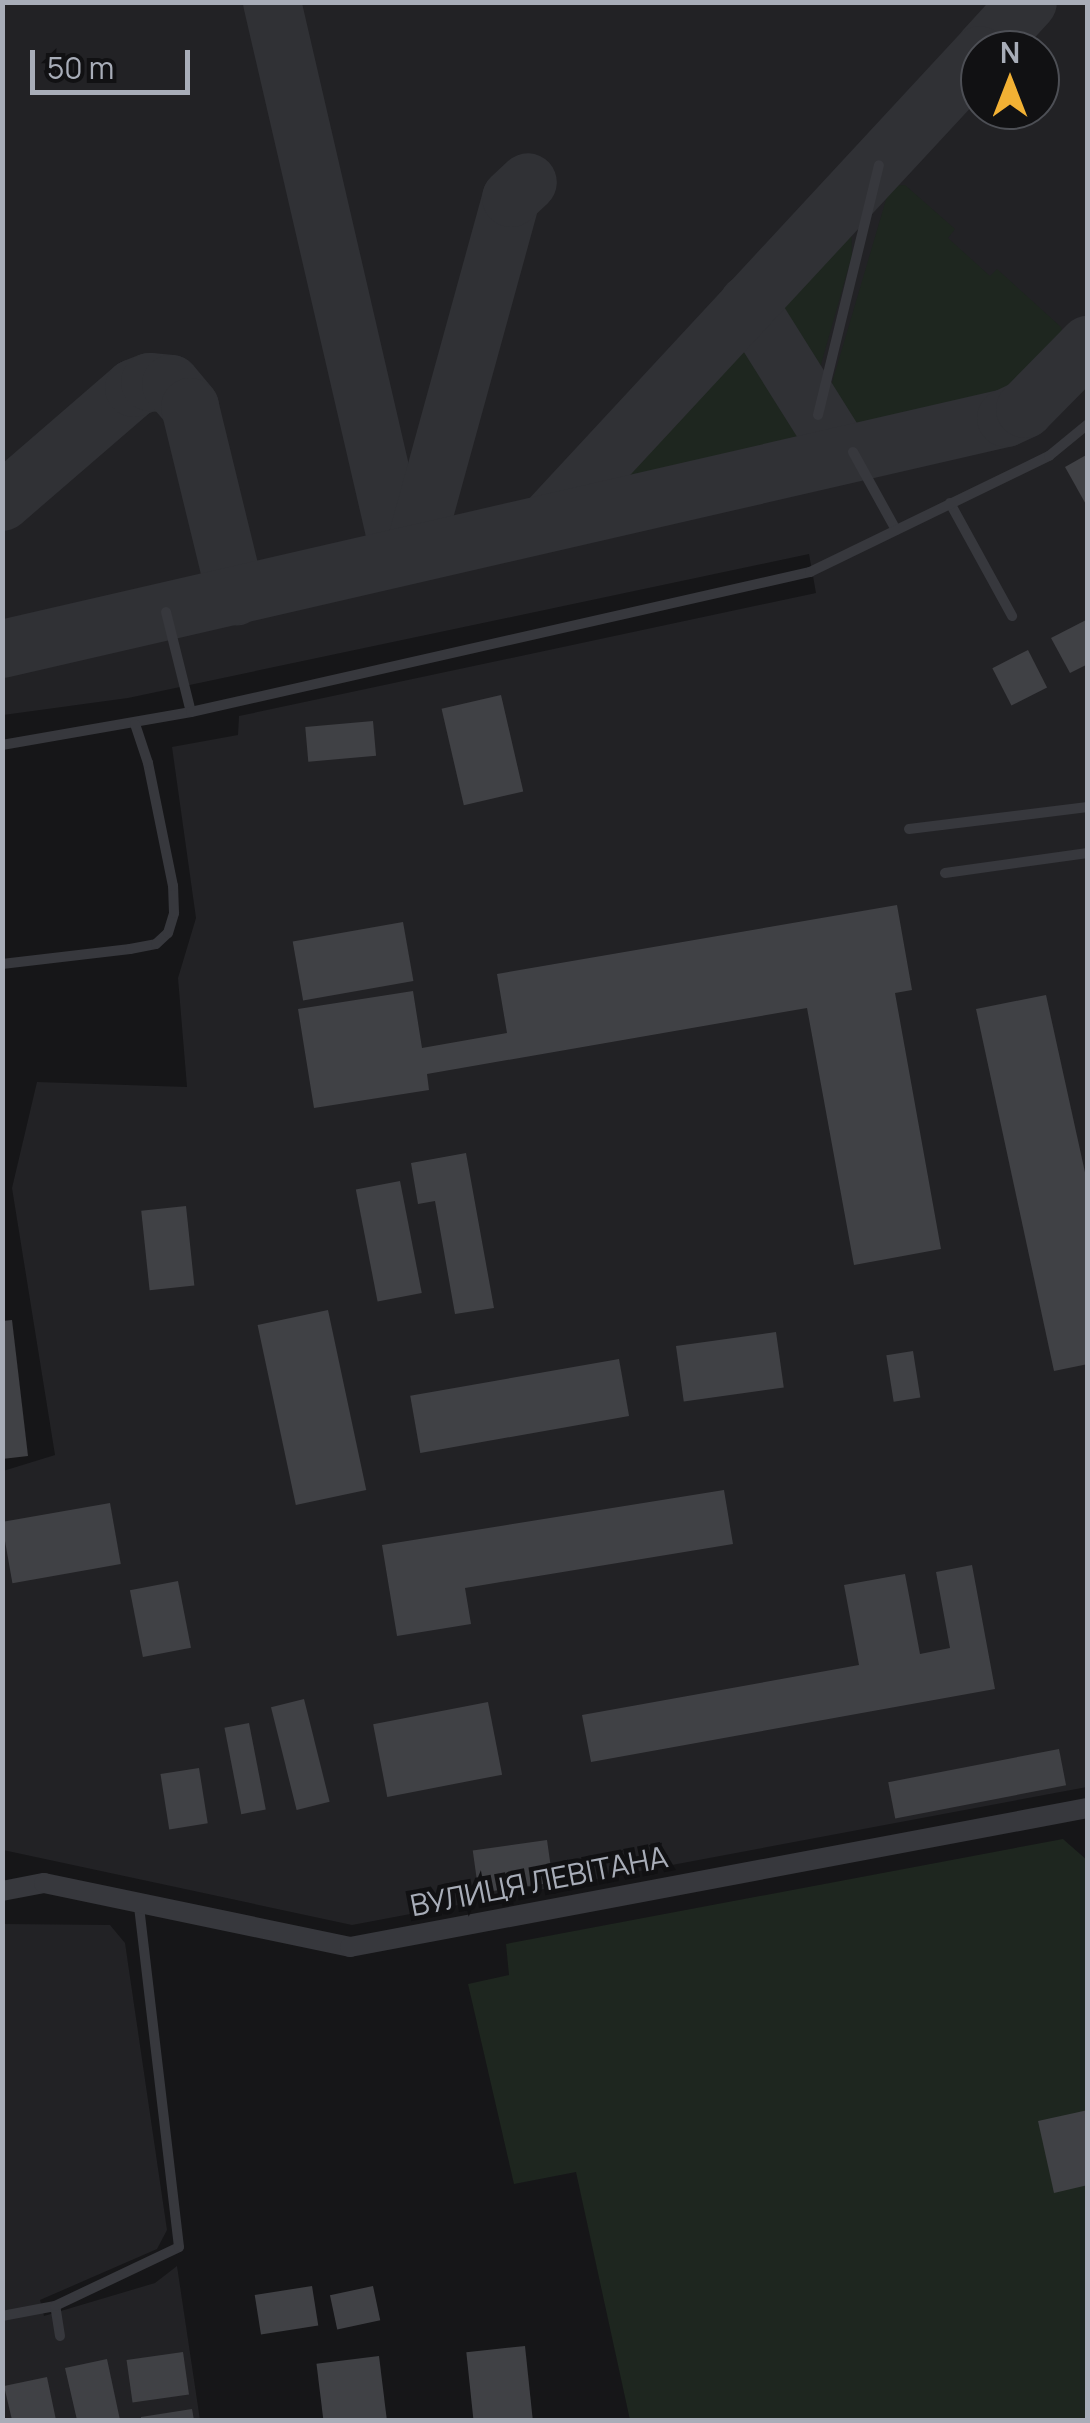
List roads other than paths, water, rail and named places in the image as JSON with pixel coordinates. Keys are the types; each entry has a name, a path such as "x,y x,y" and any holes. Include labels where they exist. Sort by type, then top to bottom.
{"street":[{"name":"ВУЛИЦЯ ЛЕВІТАНА","path":"2,1891 44,1883 350,1947 1088,1808"}],"lane":[{"path":"818,415 879,166"},
{"path":"2,745 135,724 810,572 1049,456 1088,424"},
{"path":"853,452 896,530"},
{"path":"950,503 1012,616"},
{"path":"166,612 191,712"},
{"path":"2,964 156,944 168,932 174,913 173,886 148,762 135,724"},
{"path":"909,829 1088,808"},
{"path":"945,873 1088,853"},
{"path":"2,2316 56,2306 179,2247 139,1903"},
{"path":"56,2306 60,2336"}]}
